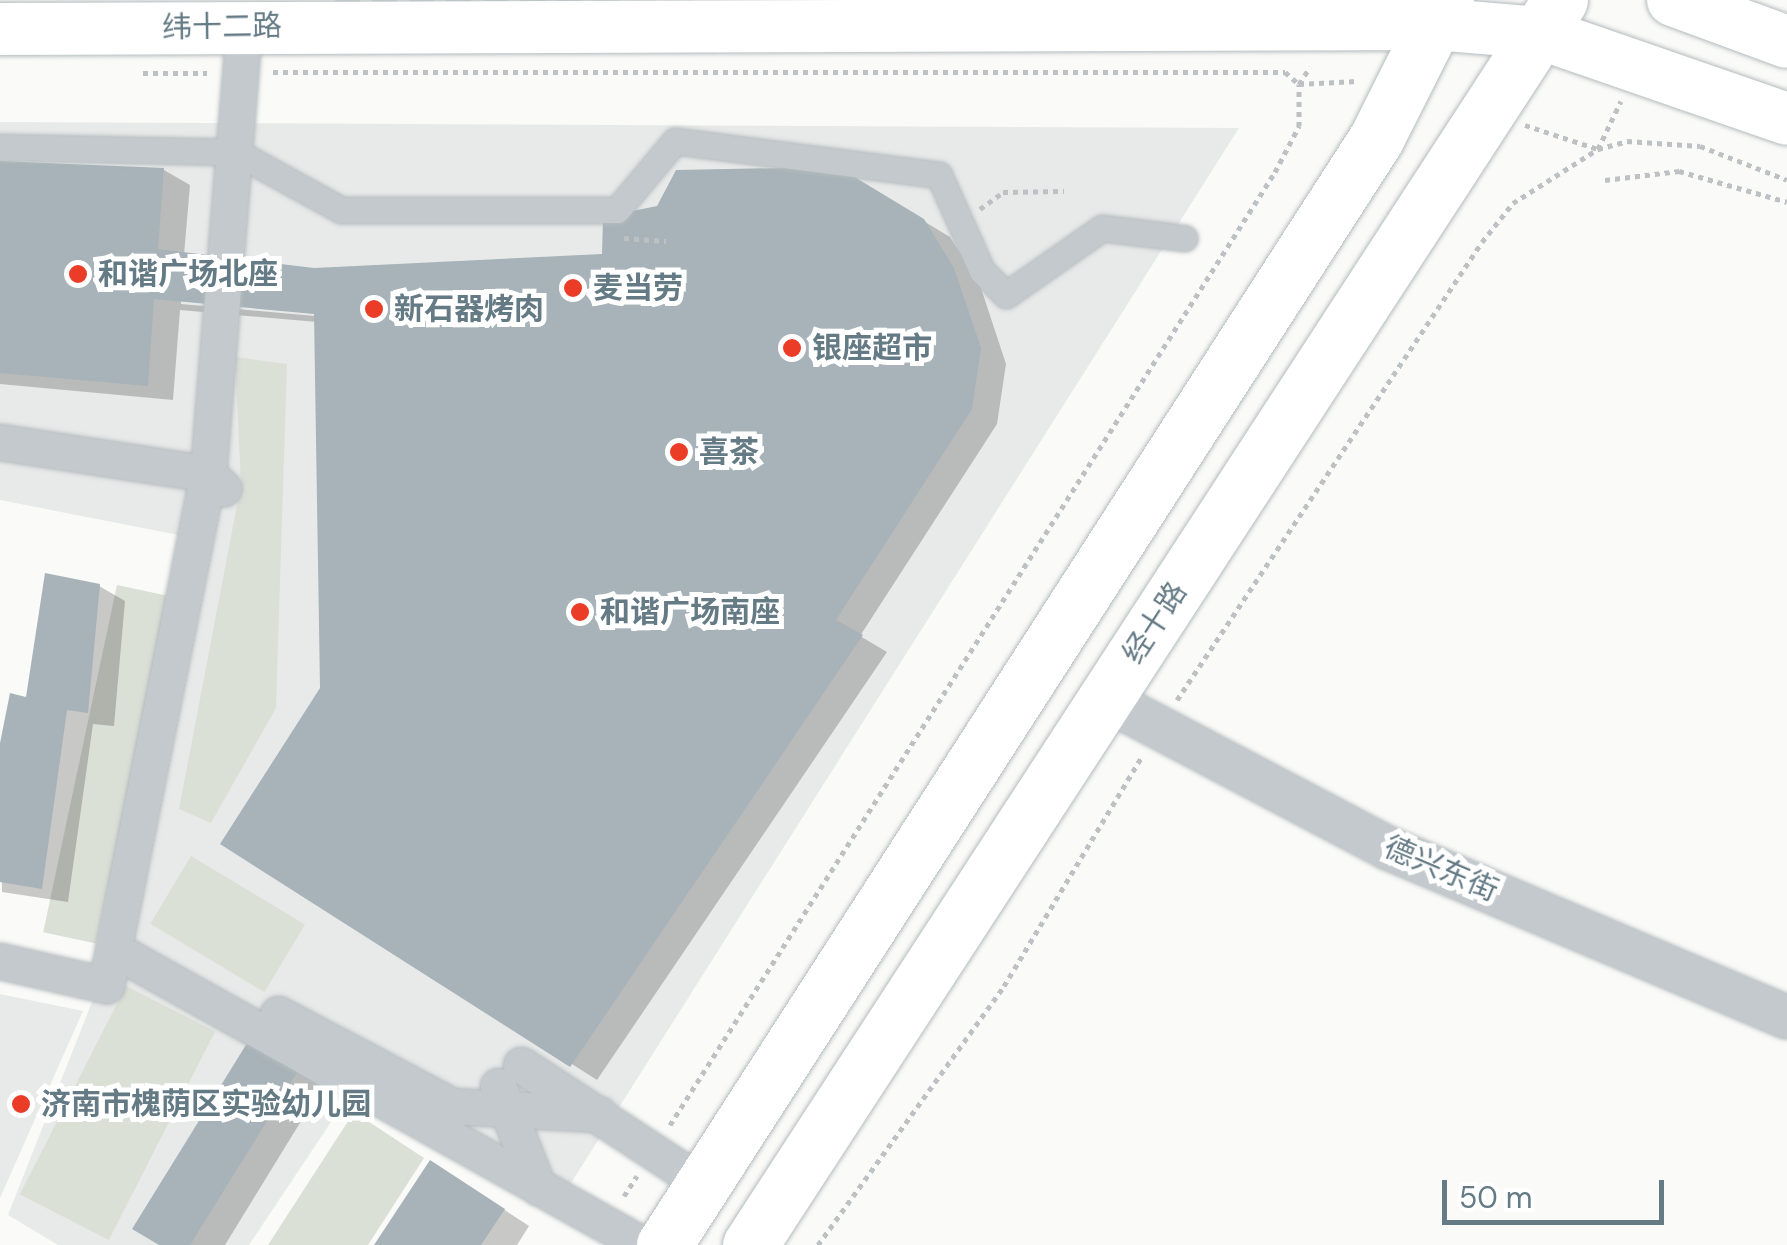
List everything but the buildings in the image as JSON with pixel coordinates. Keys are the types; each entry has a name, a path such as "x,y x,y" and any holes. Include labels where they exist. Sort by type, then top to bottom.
{"highway":[{"path":"664,1245 1376,139 1399,80 1441,12"},
{"name":"经十路","path":"750,1245 1550,16"}],"main road":[{"path":"1673,0 1787,42"},
{"name":"纬十二路","path":"0,29 244,50 1340,19 1441,12 1550,16 1640,61 1787,119"}],"street":[{"path":"0,962 106,984 122,944 208,474 244,50"},
{"path":"0,147 236,152 341,210 617,210 675,141 938,174 982,271 1006,294 1102,228 1184,238"},
{"path":"0,442 208,474"},
{"name":"德兴东街","path":"1105,699 1388,848 1787,1017"},
{"path":"122,944 452,1106 509,1088 599,1114 702,1184"},
{"path":"122,944 643,1245"},
{"path":"509,1088 599,1114"},
{"path":"509,1088 538,1186"}],"path":[{"path":"606,1224 1275,172 1299,126 1299,84 1340,19"},
{"path":"135,72 244,50 1285,72 1299,84 1399,80"},
{"path":"1598,149 1640,61"},
{"path":"1486,112 1598,149"},
{"path":"818,1245 1004,986 1159,726 1482,242 1513,203 1598,149 1626,141 1700,146 1787,180"},
{"path":"1605,180 1679,171 1787,202"},
{"path":"960,223 1002,192 1064,191"},
{"path":"618,238 666,241"}],"shaded area":[{"path":"0,122 1239,128 566,1191 349,1095 249,1245 58,1245 8,1215 129,908 204,540 0,500"},
{"path":"235,357 287,364 276,708 211,823 179,809 241,484"},
{"path":"117,585 170,596 96,943 43,932"},
{"path":"191,856 305,925 264,992 150,924"},
{"path":"126,986 215,1031 109,1240 20,1194"},
{"name":"济南市槐荫区实验幼儿园","path":"0,994 83,1011 0,1198"},
{"path":"354,1112 424,1158 368,1245 268,1245"}],"tunnel":[{"path":"335,2 729,0"}],"place":[{"name":"和谐广场北座","path":"78,274"},
{"name":"麦当劳","path":"573,288"},
{"name":"新石器烤肉","path":"374,309"},
{"name":"银座超市","path":"792,348"},
{"name":"喜茶","path":"679,452"},
{"name":"和谐广场南座","path":"580,612"},
{"name":"济南市槐荫区实验幼儿园","path":"21,1104"}]}
